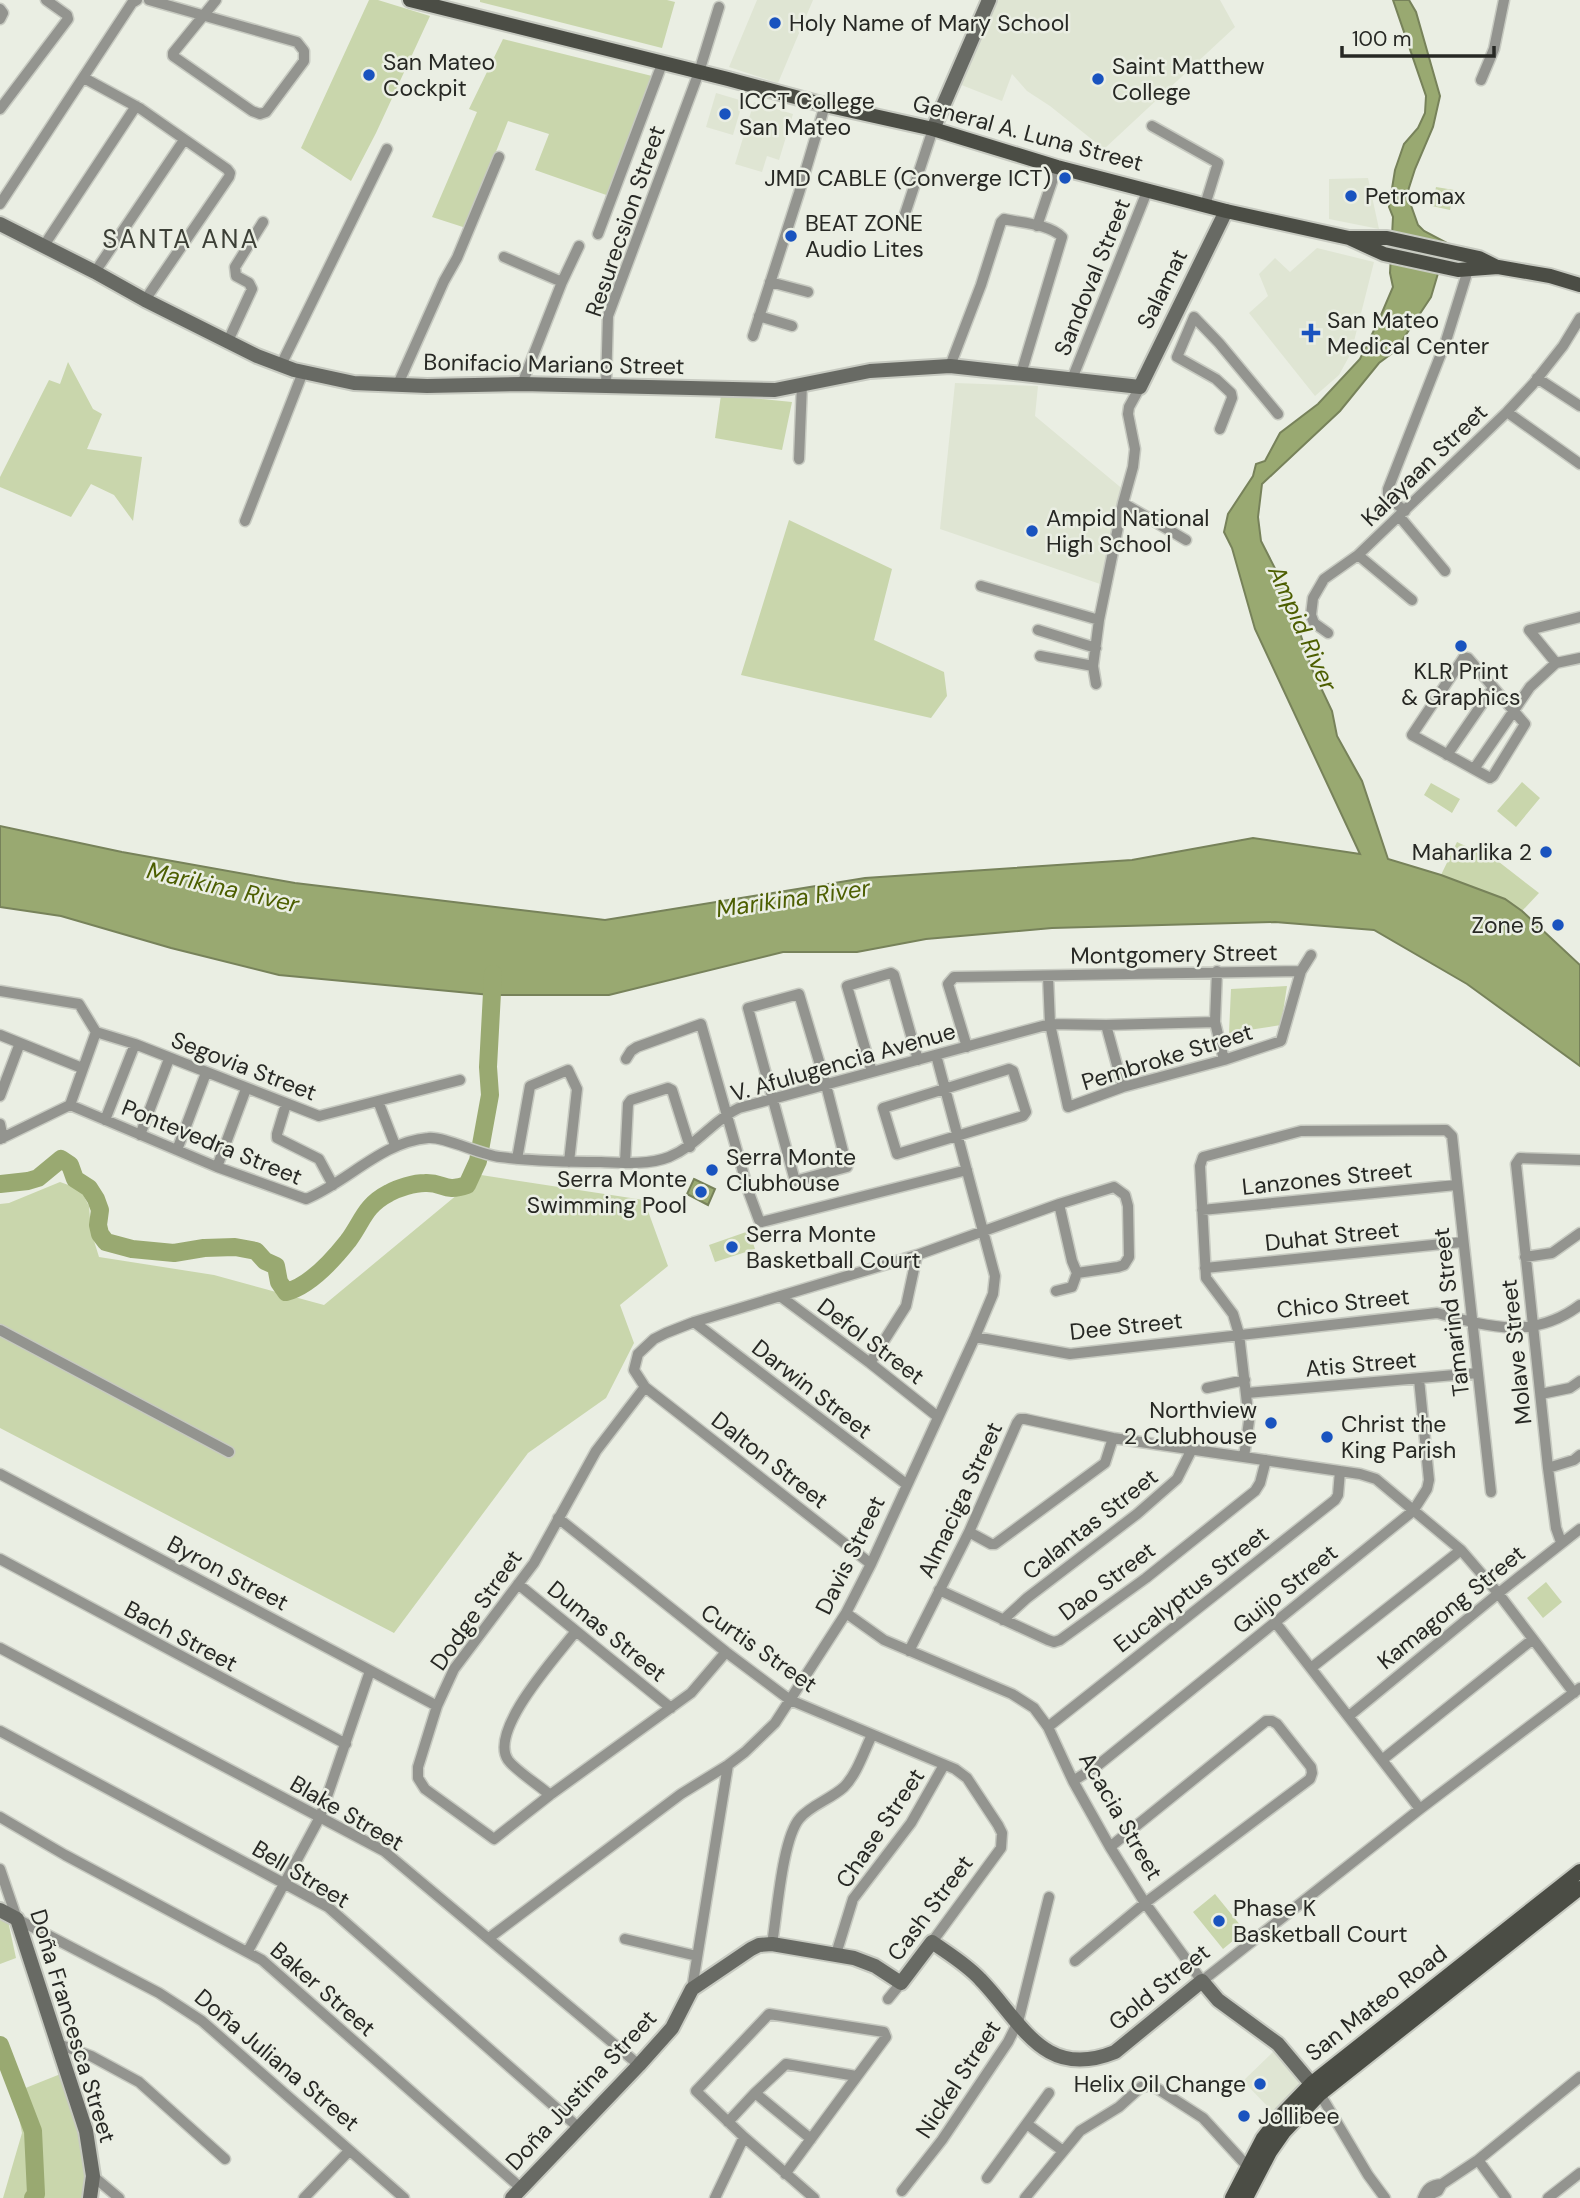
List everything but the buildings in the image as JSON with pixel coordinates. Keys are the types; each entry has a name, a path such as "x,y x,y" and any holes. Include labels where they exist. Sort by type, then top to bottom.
{"main road":[{"name":"General A. Luna Street","path":"410,0 933,130 1057,167 1226,211 1349,238 1384,254 1463,270 1499,267"},
{"name":"General A. Luna Street","path":"1349,238 1387,238 1479,258 1499,267 1579,281"},
{"name":"San Mateo Road","path":"1246,2198 1270,2151 1316,2088 1580,1871"},
{"name":"San Mateo Road","path":"1232,2198 1263,2138 1282,2114 1580,1888"}],"street":[{"path":"0,204 132,3 137,0"},
{"path":"149,0 202,16 297,42 304,51 304,61 266,111 260,114 173,56 173,52 202,16 216,0"},
{"path":"905,214 933,130 989,0"},
{"path":"1481,79 1494,49 1504,0"},
{"path":"0,109 68,19 53,2"},
{"name":"Resurecsion Street","path":"606,386 608,316 699,72 719,7"},
{"path":"0,9 3,13 0,19"},
{"path":"598,234 662,64"},
{"path":"84,78 136,106 230,173 145,300"},
{"path":"753,336 825,105"},
{"path":"43,247 136,106"},
{"path":"1152,126 1218,163 1205,205"},
{"path":"95,272 184,140"},
{"path":"281,365 387,149"},
{"path":"398,384 457,258 499,157"},
{"path":"1037,226 1057,167"},
{"name":"Sandoval Street","path":"1072,379 1148,189"},
{"name":"Salamat","path":"1140,387 1226,211"},
{"path":"950,366 1004,219 1037,226 1062,237 1021,374"},
{"path":"228,341 252,289 249,283 236,276 235,267 263,222"},
{"name":"Bonifacio Mariano Street","path":"0,224 257,356 303,372 354,383 775,390 870,371 950,366 1140,387"},
{"path":"522,384 579,246"},
{"path":"504,257 562,282"},
{"path":"1446,571 1388,497 1388,489 1446,341 1463,270"},
{"path":"770,282 808,292"},
{"path":"1178,308 1194,317 1219,343 1278,414"},
{"path":"759,316 792,326"},
{"path":"1194,317 1177,357 1216,379 1231,393 1232,398 1220,429"},
{"name":"Kalayaan Street","path":"1328,633 1314,623 1311,615 1313,598 1324,579 1358,555 1507,412 1563,346 1580,318"},
{"path":"245,521 303,372"},
{"path":"1537,378 1580,406"},
{"path":"799,459 802,384"},
{"path":"1096,684 1093,666 1099,620 1133,467 1135,449 1129,407 1140,387"},
{"path":"1507,412 1580,464"},
{"path":"1123,503 1186,540"},
{"path":"1358,555 1412,600"},
{"path":"981,586 1099,620"},
{"path":"1556,663 1530,630 1580,617"},
{"path":"1038,630 1096,648"},
{"path":"1040,656 1093,666"},
{"path":"1468,658 1493,688 1524,722 1525,727 1490,778 1413,736 1412,733 1462,659 1468,658"},
{"path":"1474,769 1530,687 1556,663 1580,658"},
{"path":"1447,755 1493,688"},
{"path":"1301,971 1311,955"},
{"path":"1217,971 1215,1022 1224,1060"},
{"name":"Montgomery Street","path":"967,1047 948,984 954,978 1301,971"},
{"name":"Pembroke Street","path":"1050,1024 1068,1107 1122,1087 1277,1043 1284,1038 1301,971"},
{"path":"872,1072 847,986 891,973 894,975 918,1060"},
{"path":"1048,976 1050,1024"},
{"path":"0,991 79,1004 96,1032 69,1105 2,1139 0,1124"},
{"path":"799,994 847,1167 795,1181 773,1099 748,1008 799,994"},
{"name":"V. Afulugencia Avenue","path":"493,1156 625,1163 667,1158 690,1147 728,1113 1050,1024 1215,1022"},
{"path":"626,1059 637,1047 701,1024 759,1220 766,1222 967,1170"},
{"path":"1106,1025 1122,1087"},
{"name":"Segovia Street","path":"96,1032 135,1044 319,1116 460,1080"},
{"path":"0,1035 82,1068"},
{"path":"0,1096 20,1043"},
{"path":"105,1120 135,1044"},
{"name":"Davis Street","path":"489,1938 681,1794 727,1765 768,1730 846,1613 871,1564 975,1337 995,1285 984,1232 936,1055"},
{"path":"140,1135 169,1059"},
{"path":"1012,1069 1026,1112 1023,1116 897,1154 883,1108 945,1089 1012,1069"},
{"path":"517,1159 530,1086 568,1070 577,1088 569,1162"},
{"path":"177,1150 206,1073"},
{"path":"625,1163 628,1104 631,1100 668,1088 672,1090 690,1147"},
{"path":"217,1167 246,1089"},
{"path":"377,1101 395,1145"},
{"path":"286,1104 277,1138 319,1159 333,1185"},
{"name":"Pontevedra Street","path":"69,1105 217,1167 306,1199 395,1145 430,1138 493,1156"},
{"name":"Tamarind Street","path":"1202,1210 1200,1166 1203,1157 1301,1131 1446,1130 1452,1136 1491,1492"},
{"name":"Molave Street","path":"1562,1542 1556,1528 1548,1468 1516,1164 1520,1158 1580,1160"},
{"name":"Lanzones Street","path":"1202,1210 1456,1185"},
{"path":"645,1387 634,1370 638,1354 654,1339 694,1322 918,1255 1114,1187 1125,1195 1128,1206 1129,1257 1124,1265 1118,1267 1077,1273"},
{"path":"1056,1291 1072,1287 1077,1273 1059,1205"},
{"path":"1202,1210 1206,1278 1233,1314 1239,1334 1249,1421 1244,1457"},
{"path":"1525,1257 1552,1253 1580,1233"},
{"name":"Duhat Street","path":"1205,1268 1462,1242"},
{"path":"870,1363 906,1306 918,1255"},
{"name":"Defol Street","path":"780,1296 938,1417"},
{"name":"Chico Street","path":"1239,1334 1437,1313 1492,1327 1533,1327 1564,1317 1580,1305"},
{"name":"Darwin Street","path":"694,1322 906,1484"},
{"path":"0,1330 229,1452"},
{"name":"Dee Street","path":"975,1337 1070,1354 1239,1334"},
{"name":"Atis Street","path":"1247,1393 1478,1373"},
{"name":"Guijo Street","path":"1073,1781 1097,1766 1413,1511 1427,1489 1429,1480 1419,1379"},
{"path":"1207,1388 1245,1380"},
{"path":"1541,1394 1570,1388 1580,1381"},
{"name":"Dodge Street","path":"645,1387 596,1451 534,1563 463,1655 447,1681 418,1767 418,1778 425,1789 491,1839 496,1838 550,1795 671,1708 702,1682 726,1652"},
{"name":"Dalton Street","path":"645,1387 871,1564"},
{"name":"Almaciga Street","path":"909,1651 969,1532 1020,1419 1113,1438 1360,1474 1376,1479 1461,1550 1577,1690"},
{"path":"969,1532 995,1544 1105,1463 1113,1438"},
{"name":"Calantas Street","path":"1003,1620 1177,1479 1191,1451"},
{"path":"1548,1468 1574,1460 1580,1455"},
{"name":"Dao Street","path":"939,1590 1054,1642 1060,1640 1146,1578 1255,1491 1266,1460"},
{"name":"Eucalyptus Street","path":"1048,1727 1335,1500 1338,1495 1340,1471"},
{"name":"Byron Street","path":"0,1474 437,1706"},
{"name":"Curtis Street","path":"558,1518 790,1700 955,1769 967,1778 998,1825 1003,1841"},
{"name":"Kamagong Street","path":"1349,1716 1580,1529"},
{"path":"1311,1668 1461,1550"},
{"name":"Bach Street","path":"0,1559 346,1744"},
{"name":"Dumas Street","path":"518,1584 671,1708"},
{"name":"Acacia Street","path":"846,1613 871,1632 1034,1708 1048,1727 1073,1781 1110,1847 1145,1903 1202,1981 1217,1999 1278,2044 1316,2088"},
{"path":"1275,1622 1420,1808"},
{"path":"550,1795 508,1760 504,1748 505,1734 516,1710 576,1631"},
{"path":"1382,1760 1533,1639"},
{"name":"Blake Street","path":"0,1648 384,1851 639,2065"},
{"path":"248,1951 320,1817 370,1671"},
{"name":"Gold Street","path":"932,1942 972,1971 1039,2046 1053,2054 1072,2059 1101,2058 1115,2052 1420,1808 1577,1690"},
{"path":"1074,1961 1145,1903 1310,1779 1311,1767 1277,1724 1266,1721 1110,1847"},
{"name":"Bell Street","path":"0,1731 328,1907 579,2128"},
{"path":"772,1944 792,1831 800,1818 844,1786 854,1773 872,1735"},
{"name":"Doña Justina Street","path":"516,2193 672,2028 692,1989 727,1765"},
{"name":"Chase Street","path":"836,1954 853,1899 911,1823 944,1765"},
{"name":"Baker Street","path":"0,1817 65,1855 262,1960 516,2193"},
{"name":"Cash Street","path":"888,1999 996,1858 1003,1841"},
{"name":"Doña Francesca Street","path":"0,1869 86,2131 93,2176 90,2198"},
{"name":"Nickel Street","path":"902,2191 942,2140 1008,2042 1018,2022 1049,1897"},
{"name":"Doña Juliana Street","path":"0,1910 159,1993 202,2021 404,2198"},
{"path":"625,1939 697,1956"},
{"path":"692,1989 751,1949 772,1944 865,1961 901,1983"},
{"path":"785,2174 886,2037 884,2032 769,2014 696,2089 728,2123 785,2174 814,2198"},
{"path":"58,2044 91,2056 139,2082 225,2159"},
{"path":"728,2123 786,2064 856,2076"},
{"path":"1442,2184 1478,2160 1580,2077"},
{"path":"1026,2198 1080,2132 1119,2108 1141,2087 1150,2086 1203,2118 1248,2166"},
{"path":"1316,2088 1368,2175 1385,2198"},
{"path":"755,2093 811,2139"},
{"path":"987,2178 1049,2093"},
{"path":"1027,2124 1063,2151"},
{"path":"715,2198 744,2137"},
{"path":"304,2198 349,2151"},
{"path":"1478,2160 1506,2198"},
{"path":"1548,2198 1580,2173"},
{"path":"93,2176 119,2198"}],"shaded area":[{"name":"San Mateo Cockpit","path":"369,0 378,0 430,16 351,181 301,148"},
{"path":"480,0 667,0 675,2 662,48"},
{"name":"Holy Name of Mary School","path":"757,0 813,0 778,83 729,67"},
{"name":"Saint Matthew College","path":"997,0 1220,0 1235,27 1104,149 1027,91 1012,74 1002,101 959,84"},
{"path":"503,39 652,76 612,197 535,170 549,134 508,121 466,228 432,217 477,112 469,109"},
{"name":"ICCT College San Mateo","path":"716,93 743,101 733,135 706,127"},
{"path":"754,102 793,114 779,160 767,156 762,172 735,164"},
{"path":"1368,178 1379,229 1329,219 1329,179"},
{"path":"1436,187 1454,190 1450,210 1432,206"},
{"name":"San Mateo Medical Center","path":"1317,248 1374,262 1351,353 1339,375 1315,396 1249,313 1268,296 1259,274 1275,258 1290,272"},
{"path":"68,362 93,409 102,414 87,449 142,457 133,521 114,495 91,484 71,517 0,487 0,477 49,380 60,384"},
{"path":"955,383 1038,386 1035,416 1125,491 1103,585 940,529"},
{"path":"721,395 792,402 782,450 715,438"},
{"path":"789,520 892,569 874,640 944,672 947,696 931,718 741,675"},
{"path":"1522,782 1540,798 1516,827 1497,811"},
{"path":"1431,783 1460,799 1452,813 1424,795"},
{"path":"1457,842 1499,862 1539,893 1522,911 1505,899 1441,875"},
{"path":"1287,986 1281,1025 1229,1033 1231,989"},
{"path":"481,1175 644,1200 668,1266 620,1305 634,1343 606,1398 528,1453 394,1633 0,1428 0,1204 9,1203 60,1182 80,1189 89,1206 91,1231 99,1257 214,1275 324,1305"},
{"name":"Serra Monte Basketball Court","path":"749,1231 755,1249 715,1262 709,1245"},
{"path":"1546,1582 1562,1602 1543,1618 1527,1598"},
{"name":"Phase K Basketball Court","path":"1215,1894 1245,1931 1223,1949 1193,1912"},
{"path":"0,1917 8,1921 16,1958 0,1964"},
{"path":"1276,2049 1300,2078 1298,2088 1274,2113 1243,2081"},
{"path":"63,2073 83,2133 89,2176 85,2198 3,2198 22,2133 18,2113 23,2089"}],"water":[{"name":"Marikina River","path":"1393,0 1409,0 1416,12 1440,96 1433,127 1407,194 1418,225 1447,243 1431,297 1395,351 1379,363 1340,411 1262,484 1258,517 1261,541 1285,588 1312,669 1332,711 1337,736 1362,781 1388,859 1505,899 1522,911 1580,965 1580,1066 1467,984 1374,930 1275,922 1052,928 926,939 857,952 783,952 609,995 491,995 279,975 171,948 61,916 0,907 0,826 122,852 295,883 605,920 865,878 1132,860 1253,838 1360,854 1255,629 1232,548 1224,532 1228,514 1253,476 1256,464 1265,461 1280,433 1318,404 1360,359 1393,287 1390,273 1393,217 1389,207 1395,170 1404,144 1418,128 1425,113 1426,96"},
{"name":"Serra Monte Swimming Pool","path":"694,1179 715,1189 708,1205 687,1194"}],"waterway":[{"path":"0,1184 38,1178 61,1159 70,1165 75,1179 89,1188 96,1199 100,1210 100,1234 106,1242 132,1249 174,1253 235,1247 256,1251 265,1261 276,1266 279,1282 286,1292 295,1289 328,1264 348,1241 369,1209 381,1198 397,1189 416,1184 431,1183 449,1188 467,1185 478,1161 490,1095 488,1067 493,974"},
{"path":"0,2045 33,2131 36,2194 33,2198"}],"place":[{"name":"Holy Name of Mary School","path":"775,23"},
{"name":"San Mateo Cockpit","path":"369,75"},
{"name":"Saint Matthew College","path":"1098,79"},
{"name":"ICCT College San Mateo","path":"725,114"},
{"name":"JMD CABLE (Converge ICT)","path":"1065,178"},
{"name":"Petromax","path":"1351,196"},
{"name":"BEAT ZONE Audio Lites","path":"791,236"},
{"name":"San Mateo Medical Center","path":"1311,333"},
{"name":"Ampid National High School","path":"1032,531"},
{"name":"KLR Print & Graphics","path":"1461,646"},
{"name":"Maharlika 2","path":"1546,852"},
{"name":"Zone 5","path":"1558,925"},
{"name":"Serra Monte Clubhouse","path":"712,1170"},
{"name":"Serra Monte Swimming Pool","path":"701,1192"},
{"name":"Serra Monte Basketball Court","path":"732,1247"},
{"name":"Northview 2 Clubhouse","path":"1271,1423"},
{"name":"Christ the King Parish","path":"1327,1437"},
{"name":"Phase K Basketball Court","path":"1219,1921"},
{"name":"Helix Oil Change","path":"1260,2084"},
{"name":"Jollibee","path":"1244,2116"}],"district":[{"name":"SANTA ANA","path":"181,239"}],"water label":[{"name":"Ampid River","path":"1303,628"}]}
